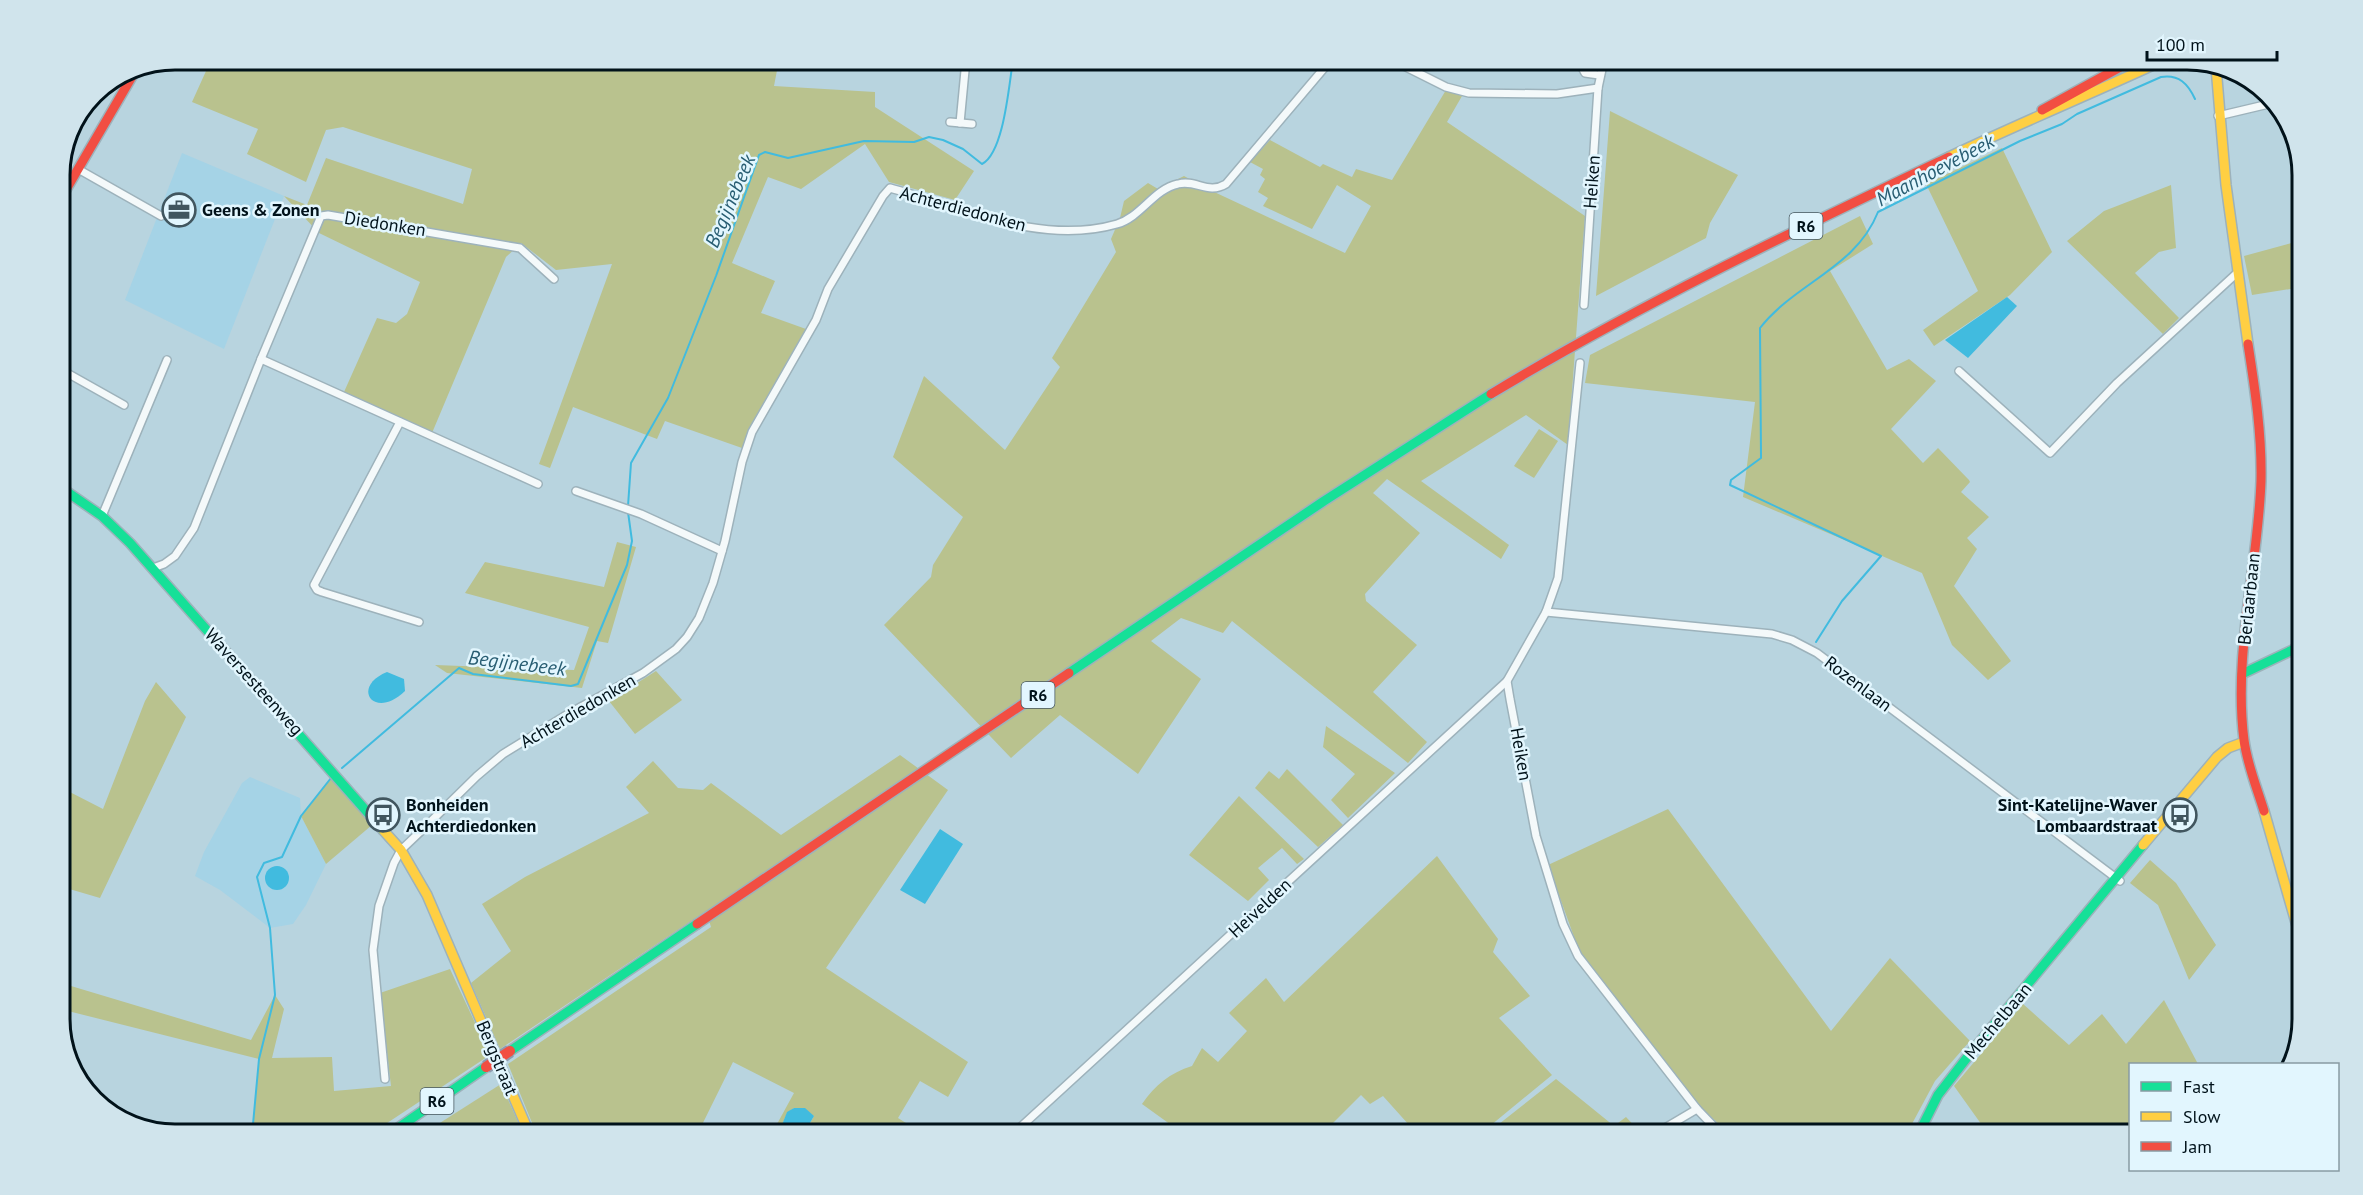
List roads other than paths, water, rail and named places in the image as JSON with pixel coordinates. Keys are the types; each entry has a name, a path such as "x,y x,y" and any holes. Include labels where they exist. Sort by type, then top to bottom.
{"main road":[{"name":"R6","path":"2024,121 2114,70"},
{"name":"R6","path":"404,1124 1333,495 1443,423 1572,346 1708,274 2024,121 2065,106 2142,70"},
{"name":"Berlaarbaan","path":"2216,75 2218,116 2260,452 2260,493 2244,626 2240,708 2244,742 2292,896"},
{"path":"71,182 129,82"},
{"name":"Waversesteenweg","path":"71,495 102,516 153,568 402,850 427,895 464,981"},
{"path":"2242,674 2292,650"},
{"name":"Mechelbaan","path":"1924,1124 1938,1095 1969,1055 2088,913 2106,898 2118,879 2134,864 2139,853 2217,757 2228,748 2244,742"},
{"name":"Bergstraat","path":"464,981 525,1124"}],"street":[{"name":"Achterdiedonken","path":"402,850 477,776 503,754 568,714 624,685 676,650 699,618 722,551 742,462 752,432 816,320 828,289 890,188 1027,228 1106,227 1134,216 1164,190 1177,184 1188,183 1210,189 1226,184 1322,70"},
{"path":"1413,70 1446,87 1469,93 1557,94 1598,87"},
{"path":"1584,70 1585,73 1599,75"},
{"name":"Heiken","path":"1584,305 1601,70"},
{"path":"960,123 965,71"},
{"path":"2218,116 2265,105"},
{"path":"950,122 972,124"},
{"path":"78,170 161,216"},
{"name":"Diedonken","path":"153,568 175,556 194,528 321,216 328,215 520,248 554,279"},
{"path":"1959,371 2050,453 2117,384 2237,273"},
{"path":"261,359 538,484"},
{"path":"102,516 167,360"},
{"path":"1507,681 1546,612 1558,578 1564,538 1580,363"},
{"path":"71,375 124,405"},
{"path":"400,422 314,585 322,592 419,622"},
{"path":"576,491 641,514 722,551"},
{"name":"Rozenlaan","path":"1546,612 1772,634 1792,640 1817,653 2118,879"},
{"name":"Heiken","path":"1507,681 1536,836 1563,924 1584,966 1697,1109 1711,1124"},
{"name":"Heivelden","path":"1024,1124 1507,681"},
{"path":"385,1079 376,995 374,939 379,906 387,878 402,850"},
{"path":"1672,1124 1697,1109"}],"water":[{"path":"2007,297 2017,306 1968,358 1945,340"},
{"path":"387,672 404,679 405,691 384,703 376,702 370,698 368,693 370,686 376,678"},
{"path":"940,829 963,844 925,904 900,890"},
{"path":"277,866 285,870 289,878 285,886 277,890 269,886 265,878 269,870"},
{"path":"794,1108 805,1108 814,1116 809,1124 782,1124 787,1112"}],"waterway":[{"name":"Begijnebeek","path":"628,506 631,463 668,398 716,276 759,155 765,152 788,158 864,141 914,142 929,137 943,140 963,149 982,164 996,146 1004,117 1011,71"},
{"name":"Maanhoevebeek","path":"1816,642 1842,601 1881,556 1730,485 1731,480 1761,458 1760,328 1774,312 1855,247 1868,231 1878,212 2020,141 2062,124 2077,114 2161,77 2173,77 2182,81 2195,99"},
{"name":"Begijnebeek","path":"342,768 459,668 473,674 571,686 578,684 627,565 632,541 628,512"},
{"name":"Begijnebeek","path":"253,1124 259,1059 275,995 270,928 257,877 264,863 282,857 301,816 331,778"}],"place":[{"name":"Geens & Zonen","path":"179,210"},
{"name":"Bonheiden Achterdiedonken","path":"383,815"},
{"name":"Sint-Katelijne-Waver Lombaardstraat","path":"2180,815"}]}
